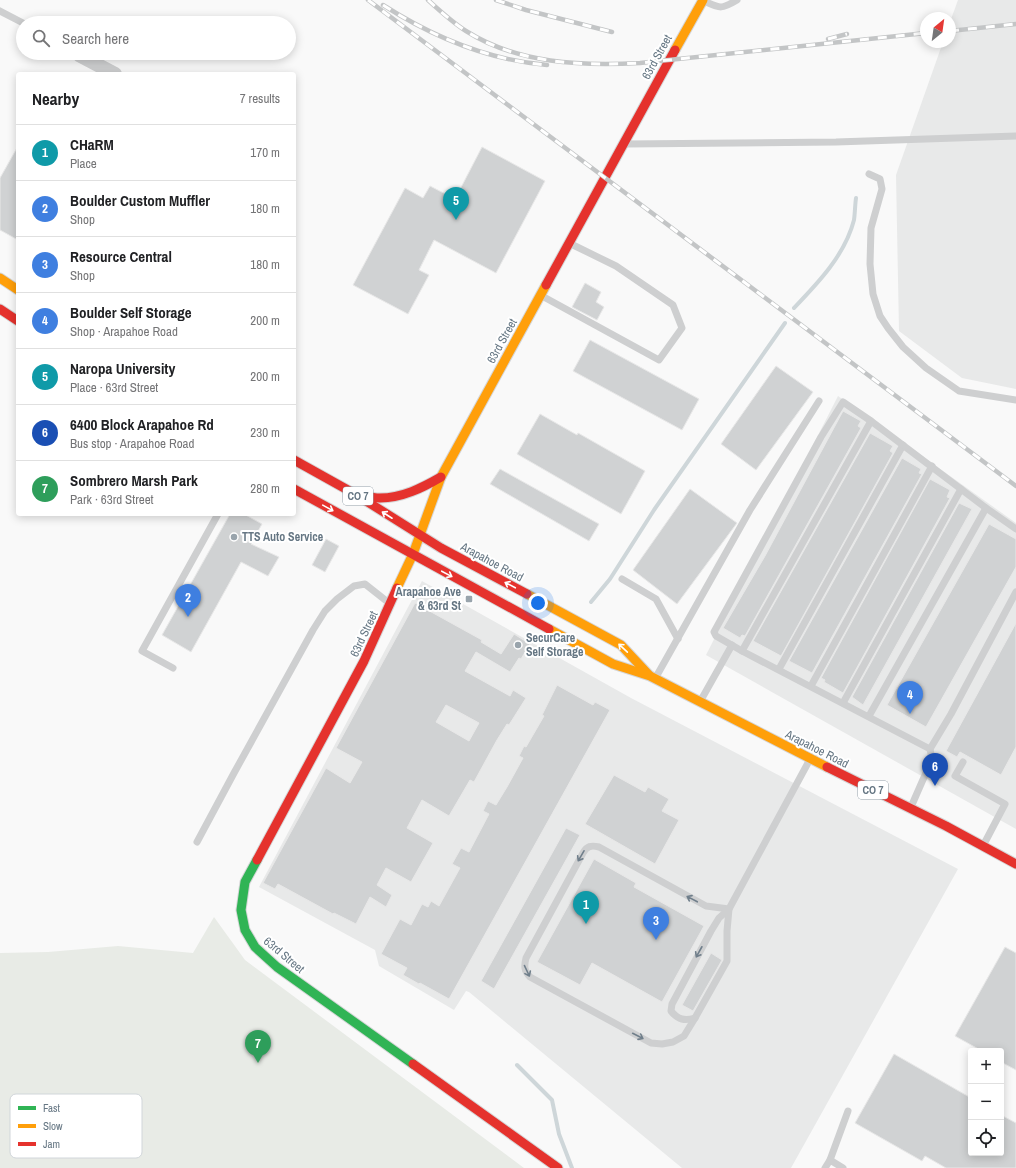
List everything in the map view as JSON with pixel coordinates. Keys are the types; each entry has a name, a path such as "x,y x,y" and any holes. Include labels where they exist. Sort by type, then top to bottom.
{"street":[{"name":"63rd Street","path":"558,1168 285,974 261,954 248,939 242,925 241,909 245,882 364,661 391,604 421,535 440,477 703,0"},
{"path":"89,60 110,72"},
{"path":"0,278 16,289"},
{"path":"0,309 16,320"},
{"name":"CO 7","path":"296,461 355,494 421,535"},
{"path":"355,494 379,498 390,498 423,487 440,477"},
{"name":"CO 7","path":"296,490 390,543 413,554"},
{"name":"Arapahoe Road","path":"421,535 448,552 620,645 653,677"},
{"name":"Arapahoe Road","path":"413,554 434,567 613,664 653,677 1016,864"}],"lane":[{"path":"703,0 718,8 725,8 738,0"},
{"path":"0,11 16,19"},
{"path":"623,144 836,142 1016,136"},
{"path":"870,174 880,179 882,189 871,228 870,264 873,294 880,316 903,347 926,368 959,391 1016,400"},
{"path":"540,295 659,360 682,328 673,305 616,266 569,243"},
{"path":"653,677 678,639 750,510 819,401"},
{"path":"930,749 742,651 716,636 714,632 821,437 843,402 871,420 986,508 1016,529"},
{"path":"742,651 871,420"},
{"path":"779,669 903,445"},
{"path":"811,686 932,466"},
{"path":"843,703 961,489"},
{"path":"869,716 986,508"},
{"path":"173,668 142,651 217,516"},
{"path":"622,579 656,599 678,639"},
{"path":"197,842 274,700 325,611 337,599 354,586 365,584 391,604"},
{"path":"910,809 932,759 930,749 955,707 1016,592"},
{"path":"700,702 732,645"},
{"path":"695,1018 682,1020 675,1016 671,1011 672,1004 711,931 719,918 729,909 811,759"},
{"path":"963,762 955,776 1005,804 983,846"},
{"path":"591,846 599,847 706,906 729,909 727,961 684,1036 673,1042 662,1044 651,1043 530,977 524,966 526,958 583,853 586,848 591,846"},
{"path":"825,1168 830,1160 848,1111"},
{"path":"830,1160 843,1168"}],"shaded area":[{"path":"958,0 1016,0 1016,389 962,378 899,331 896,175 941,48 956,48 956,12 954,12"},
{"path":"838,396 1016,523 1016,829 706,655"},
{"path":"422,581 631,698 958,869 791,1168 682,1168 469,992 466,991 454,1010 379,966 375,950 259,887"},
{"path":"214,917 245,960 524,1168 0,1168 0,953 48,952 118,946 193,953"}],"building":[{"path":"482,147 545,181 496,273 434,240 419,270 429,275 408,314 353,285 405,188 423,198 430,186 455,199"},
{"path":"16,150 16,239 0,230 0,178"},
{"path":"585,283 601,292 596,302 604,307 597,320 572,307"},
{"path":"590,340 699,399 682,430 573,371"},
{"path":"776,366 813,392 756,470 721,444"},
{"path":"843,411 861,421 858,426 861,428 745,636 742,635 740,638 723,628 765,556"},
{"path":"540,414 577,435 578,433 645,471 621,514 517,454"},
{"path":"870,433 893,446 890,451 893,453 781,656 753,641"},
{"path":"902,458 921,469 919,473 922,474 812,673 789,661"},
{"path":"500,469 599,524 589,541 490,484"},
{"path":"930,479 950,490 947,497 950,498 843,693 824,682 825,680 821,678"},
{"path":"690,489 737,523 677,604 633,570"},
{"path":"959,503 972,509 863,705 852,697"},
{"path":"229,516 248,516 262,524 251,544 279,557 268,576 241,562 191,652 162,635"},
{"path":"989,524 1016,539 1016,567 926,727 887,705"},
{"path":"326,539 339,546 325,572 312,565"},
{"path":"415,603 482,640 481,642 501,654 514,634 530,644 521,659 519,658 510,672 476,652 465,671 510,696 513,690 526,698 509,725 507,724 497,740 474,782 470,780 449,816 422,800 407,828 433,843 411,882 386,868 377,885 392,895 386,907 370,897 356,924 334,913 333,914 278,884 275,889 263,883 326,768 350,783 362,762 336,748","holes":["446,705 479,723 469,741 436,722"]},
{"path":"1016,623 1016,747 1001,775 960,752 957,757 946,751"},
{"path":"557,685 593,705 595,702 610,710 449,999 403,975 407,968 381,954 400,919 411,925 422,904 428,907 431,901 439,906 460,868 452,864 461,848 469,852 489,814 483,811 488,801 496,805 507,787 523,758 519,756 544,716 542,715"},
{"path":"614,775 645,792 648,787 669,799 662,811 679,820 655,864 585,824"},
{"path":"566,828 580,835 494,989 481,981"},
{"path":"594,859 636,883 634,887 704,926 662,1002 592,963 580,985 537,962"},
{"path":"1005,947 1016,953 1016,1070 1004,1064 1004,1048 977,1048 955,1036"},
{"path":"711,953 722,960 693,1011 682,1005"},
{"path":"894,1054 968,1096 968,1156 1004,1156 1004,1117 1016,1123 1016,1168 946,1168 925,1156 922,1161 855,1123"}],"waterway":[{"path":"794,308 830,268 844,245 854,220 856,198"},
{"path":"591,602 610,579 654,510 785,323"},
{"path":"517,1065 552,1100 559,1134 572,1168"}],"railway":[{"path":"368,0 1016,486"},
{"path":"428,0 461,28 486,42 528,56 573,63 640,63 920,34"},
{"path":"496,0 526,10 612,32"},
{"path":"383,5 421,27 462,45 504,58 547,65"},
{"path":"956,30 1016,24"},
{"path":"828,39 847,34"}],"traffic: fast":[{"path":"257,860 245,882 241,910 245,930 255,947 277,967 413,1064"}],"traffic: slow":[{"path":"675,50 703,0"},
{"path":"0,278 16,289"},
{"path":"397,588 413,554 441,477 546,285"},
{"path":"527,594 621,645 649,675"},
{"path":"549,629 613,664 650,676 827,767"}],"traffic: jam":[{"path":"546,285 675,50"},
{"path":"0,309 16,320"},
{"path":"296,461 355,494 441,548 527,594"},
{"path":"358,495 388,498 404,494 441,477"},
{"path":"296,490 549,629"},
{"path":"257,860 364,661 397,588"},
{"path":"827,767 946,826 1016,864"},
{"path":"413,1064 558,1168"}],"place":[{"name":"Naropa University","path":"456,220"},
{"name":"TTS Auto Service","path":"234,537"},
{"name":"Arapahoe Ave & 63rd St","path":"469,599"},
{"name":"Boulder Custom Muffler","path":"188,617"},
{"name":"SecurCare Self Storage","path":"518,645"},
{"name":"Boulder Self Storage","path":"910,714"},
{"name":"6400 Block Arapahoe Rd","path":"935,786"},
{"name":"CHaRM","path":"586,924"},
{"name":"Resource Central","path":"656,940"},
{"name":"Sombrero Marsh Park","path":"258,1063"}]}
